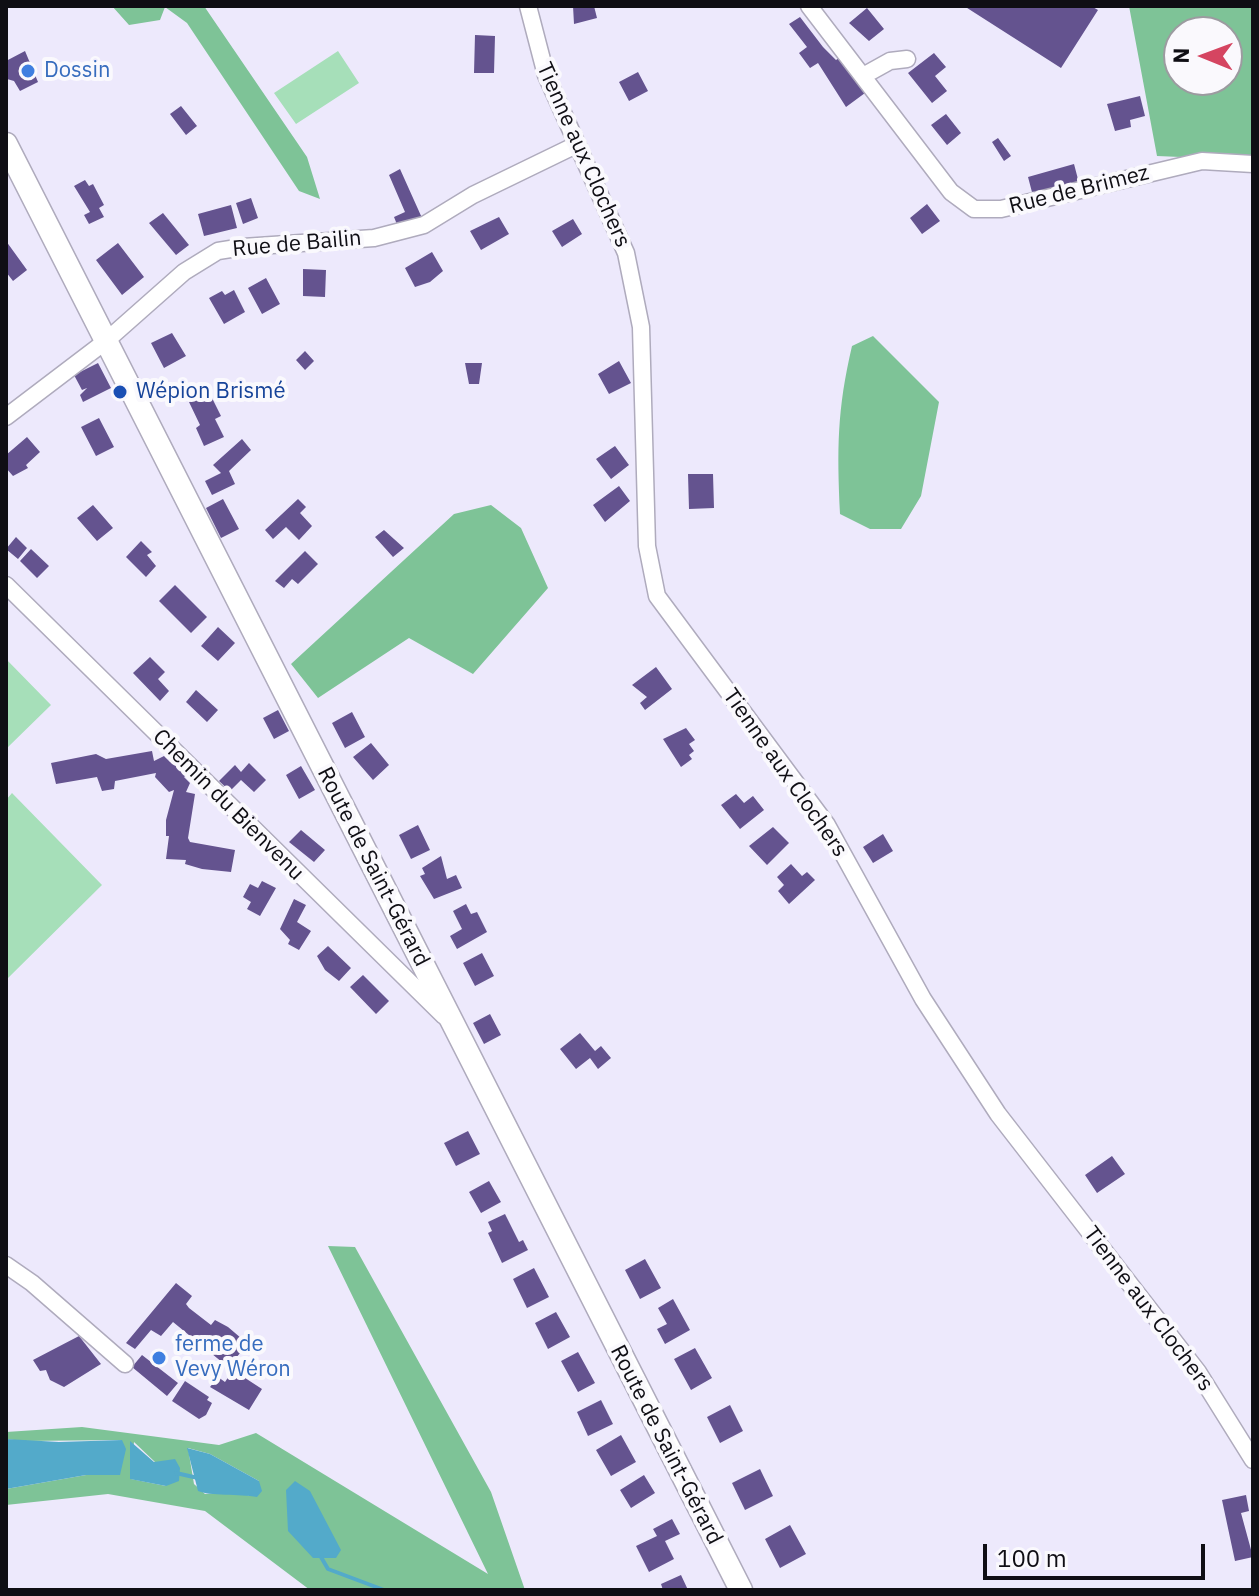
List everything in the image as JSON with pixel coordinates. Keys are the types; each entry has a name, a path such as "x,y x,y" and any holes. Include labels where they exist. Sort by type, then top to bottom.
{"main road":[{"name":"Route de Saint-Gérard","path":"6,144 741,1590"}],"street":[{"name":"Tienne aux Clochers","path":"528,6 546,75 626,253 635,281 641,327 647,546 657,596 827,825 923,999 998,1114 1198,1372 1253,1460"},
{"name":"Rue de Brimez","path":"809,6 951,192 974,209 1001,209 1202,161 1253,164"},
{"path":"863,76 890,61 907,59"},
{"name":"Rue de Bailin","path":"6,417 106,341 184,272 218,251 374,238 424,225 473,195 576,145"},
{"name":"Chemin du Bienvenu","path":"6,585 451,1023"},
{"path":"6,1265 32,1283 125,1364"}],"green space":[{"path":"112,6 204,6 307,157 320,199 299,191 187,23 165,7 160,20 129,25"},
{"path":"1129,6 1253,6 1253,160 1157,156"},
{"path":"338,51 359,83 296,124 274,93"},
{"path":"873,336 939,402 921,496 901,529 870,529 840,514 838,469 843,390 852,346"},
{"path":"491,505 521,528 548,588 473,674 409,638 318,698 291,664 454,514"},
{"path":"6,659 51,705 6,749"},
{"path":"12,793 102,885 6,980 6,800"},
{"path":"328,1246 355,1247 491,1492 525,1590 310,1590 205,1511 108,1494 6,1505 6,1489 86,1475 119,1475 122,1440 22,1441 6,1439 6,1432 82,1427 219,1445 256,1433 488,1574","holes":["134,1442 155,1462 166,1486 131,1479","188,1448 210,1454 259,1481 249,1496 242,1492 205,1494 194,1484"]}],"water":[{"path":"6,1439 59,1442 122,1440 126,1449 120,1475 86,1475 6,1489"},
{"path":"130,1441 154,1462 175,1459 180,1468 179,1481 166,1486 130,1479"},
{"path":"187,1448 210,1454 259,1481 262,1491 257,1497 198,1491"},
{"path":"295,1481 310,1491 341,1550 336,1558 313,1558 288,1531 286,1490"}],"building":[{"path":"573,6 594,6 597,18 574,24"},
{"path":"964,6 1091,6 1098,10 1061,68"},
{"path":"867,8 884,29 869,41 849,23"},
{"path":"800,17 823,47 836,60 839,58 865,93 846,107 818,63 810,68 799,53 807,47 789,24"},
{"path":"475,35 495,36 494,73 474,73"},
{"path":"25,51 38,82 20,91 14,81 7,79 6,61"},
{"path":"934,53 946,67 935,76 947,91 932,103 908,73"},
{"path":"638,72 648,91 629,101 619,82"},
{"path":"1140,96 1145,116 1130,120 1131,127 1115,131 1107,104"},
{"path":"181,106 197,126 186,135 170,114"},
{"path":"946,114 961,133 947,145 931,125"},
{"path":"998,138 1011,156 1004,161 992,142"},
{"path":"1074,164 1079,183 1033,196 1028,177"},
{"path":"400,169 422,218 398,227 394,217 405,212 389,175"},
{"path":"85,180 89,186 93,184 104,205 99,208 104,217 89,224 84,215 90,212 74,186"},
{"path":"251,198 258,218 243,224 236,203"},
{"path":"927,204 940,221 922,234 910,218"},
{"path":"231,205 237,228 204,236 198,214"},
{"path":"163,213 189,245 176,255 149,223"},
{"path":"499,217 509,234 481,250 470,231"},
{"path":"573,219 582,234 562,247 552,231"},
{"path":"6,241 27,270 13,281 6,272"},
{"path":"118,243 144,277 122,295 96,260"},
{"path":"432,252 443,271 430,282 415,287 405,268"},
{"path":"303,269 326,270 325,297 303,296"},
{"path":"266,278 280,304 262,314 248,288"},
{"path":"234,290 245,312 224,324 209,298 222,291 225,295"},
{"path":"172,333 186,356 164,368 151,343"},
{"path":"305,351 314,361 305,370 296,360"},
{"path":"619,361 631,383 609,394 598,374"},
{"path":"98,363 111,388 83,402 80,395 87,388 82,390 74,375"},
{"path":"465,363 482,363 479,384 469,384"},
{"path":"209,392 221,416 215,419 224,437 204,446 196,428 200,425 189,402"},
{"path":"99,418 114,447 96,456 81,427"},
{"path":"27,437 40,452 26,465 28,468 13,476 6,468 6,455"},
{"path":"242,439 251,450 229,471 235,484 212,495 205,481 221,473 213,465"},
{"path":"615,446 629,465 611,479 596,459"},
{"path":"688,474 713,474 714,508 689,509"},
{"path":"619,486 630,501 605,522 593,505"},
{"path":"223,499 239,529 221,538 206,508"},
{"path":"298,499 306,507 300,513 312,526 299,540 286,527 273,539 265,530"},
{"path":"93,505 113,528 97,541 77,518"},
{"path":"384,530 404,548 393,557 375,537"},
{"path":"16,537 27,548 18,559 6,549"},
{"path":"141,541 152,552 147,555 156,566 146,577 126,557"},
{"path":"31,549 49,566 37,578 20,561"},
{"path":"305,551 318,564 298,584 292,579 284,588 275,581"},
{"path":"175,585 207,617 191,633 159,601"},
{"path":"218,627 235,643 218,661 201,646"},
{"path":"150,657 165,672 158,679 169,691 160,701 133,673"},
{"path":"656,667 672,689 645,710 640,703 647,697 632,685"},
{"path":"196,690 218,710 207,722 186,702"},
{"path":"278,710 289,731 274,739 263,718"},
{"path":"352,712 365,737 345,748 332,723"},
{"path":"686,728 695,740 689,744 694,751 689,755 692,759 681,767 663,739"},
{"path":"371,743 389,765 373,780 353,757"},
{"path":"152,751 154,761 164,756 187,774 184,777 190,783 186,792 195,794 188,838 190,842 235,850 231,872 202,869 185,864 186,860 166,859 169,836 166,836 166,820 174,790 169,792 155,777 156,773 115,781 114,789 102,791 97,777 56,784 51,763 96,754 106,759"},
{"path":"249,763 266,780 254,792 241,780 230,791 219,781 235,765 241,772"},
{"path":"301,766 315,790 299,799 286,775"},
{"path":"736,794 744,803 753,796 764,810 740,829 721,805"},
{"path":"418,825 430,850 411,859 399,835"},
{"path":"773,827 789,843 767,865 749,846"},
{"path":"301,830 325,850 314,862 289,842"},
{"path":"883,834 893,851 873,863 863,847"},
{"path":"441,856 447,879 456,875 462,888 434,899 420,876 425,874 422,868"},
{"path":"791,864 802,876 807,872 815,880 789,904 778,891 784,885 777,877"},
{"path":"262,881 276,888 260,916 247,909 251,902 243,897 250,884 258,888"},
{"path":"294,899 306,905 297,922 311,931 299,950 288,944 290,940 280,929"},
{"path":"466,904 471,914 477,912 487,932 457,949 450,936 462,929 453,911"},
{"path":"328,946 351,968 339,981 325,970 317,956"},
{"path":"482,953 494,976 475,986 463,963"},
{"path":"363,975 389,1001 376,1014 350,987"},
{"path":"490,1014 501,1035 484,1044 473,1023"},
{"path":"580,1033 595,1051 601,1046 611,1058 598,1069 590,1058 576,1069 560,1049"},
{"path":"468,1131 480,1154 456,1166 444,1143"},
{"path":"1112,1156 1125,1174 1097,1193 1085,1175"},
{"path":"489,1181 501,1202 481,1213 469,1192"},
{"path":"505,1214 519,1242 523,1240 528,1250 502,1263 488,1233 492,1231 488,1222"},
{"path":"645,1259 661,1288 640,1299 625,1270"},
{"path":"534,1268 549,1297 527,1308 513,1279"},
{"path":"176,1283 192,1296 186,1304 189,1308 211,1325 215,1320 228,1327 248,1344 228,1367 173,1322 161,1336 151,1330 135,1349 126,1343"},
{"path":"673,1299 690,1330 665,1344 657,1329 667,1324 658,1308"},
{"path":"556,1312 570,1337 548,1349 535,1323"},
{"path":"79,1336 101,1364 64,1387 50,1380 46,1370 40,1371 33,1360"},
{"path":"695,1348 712,1378 691,1390 674,1359"},
{"path":"578,1352 595,1383 578,1392 561,1361"},
{"path":"142,1355 178,1383 167,1396 132,1367"},
{"path":"231,1373 262,1389 249,1410 210,1387 218,1377 225,1382"},
{"path":"185,1381 209,1397 207,1400 212,1403 206,1415 199,1419 172,1401"},
{"path":"601,1400 613,1424 588,1436 577,1412"},
{"path":"730,1405 743,1431 720,1443 707,1417"},
{"path":"621,1435 636,1462 611,1476 596,1450"},
{"path":"760,1469 773,1496 745,1510 732,1483"},
{"path":"644,1475 655,1493 631,1508 620,1490"},
{"path":"1246,1495 1249,1511 1241,1513 1253,1557 1235,1561 1222,1500"},
{"path":"672,1519 680,1534 665,1541 674,1559 649,1572 636,1546 657,1536 653,1529"},
{"path":"790,1525 806,1554 780,1568 765,1539"},
{"path":"681,1575 688,1590 663,1590 661,1584"}],"waterway":[{"path":"176,1473 198,1478"},
{"path":"321,1557 328,1569 384,1590"}],"place":[{"name":"Dossin","path":"28,71"},
{"name":"Wépion Brismé","path":"120,392"},
{"name":"ferme de Vevy Wéron","path":"159,1358"}]}
